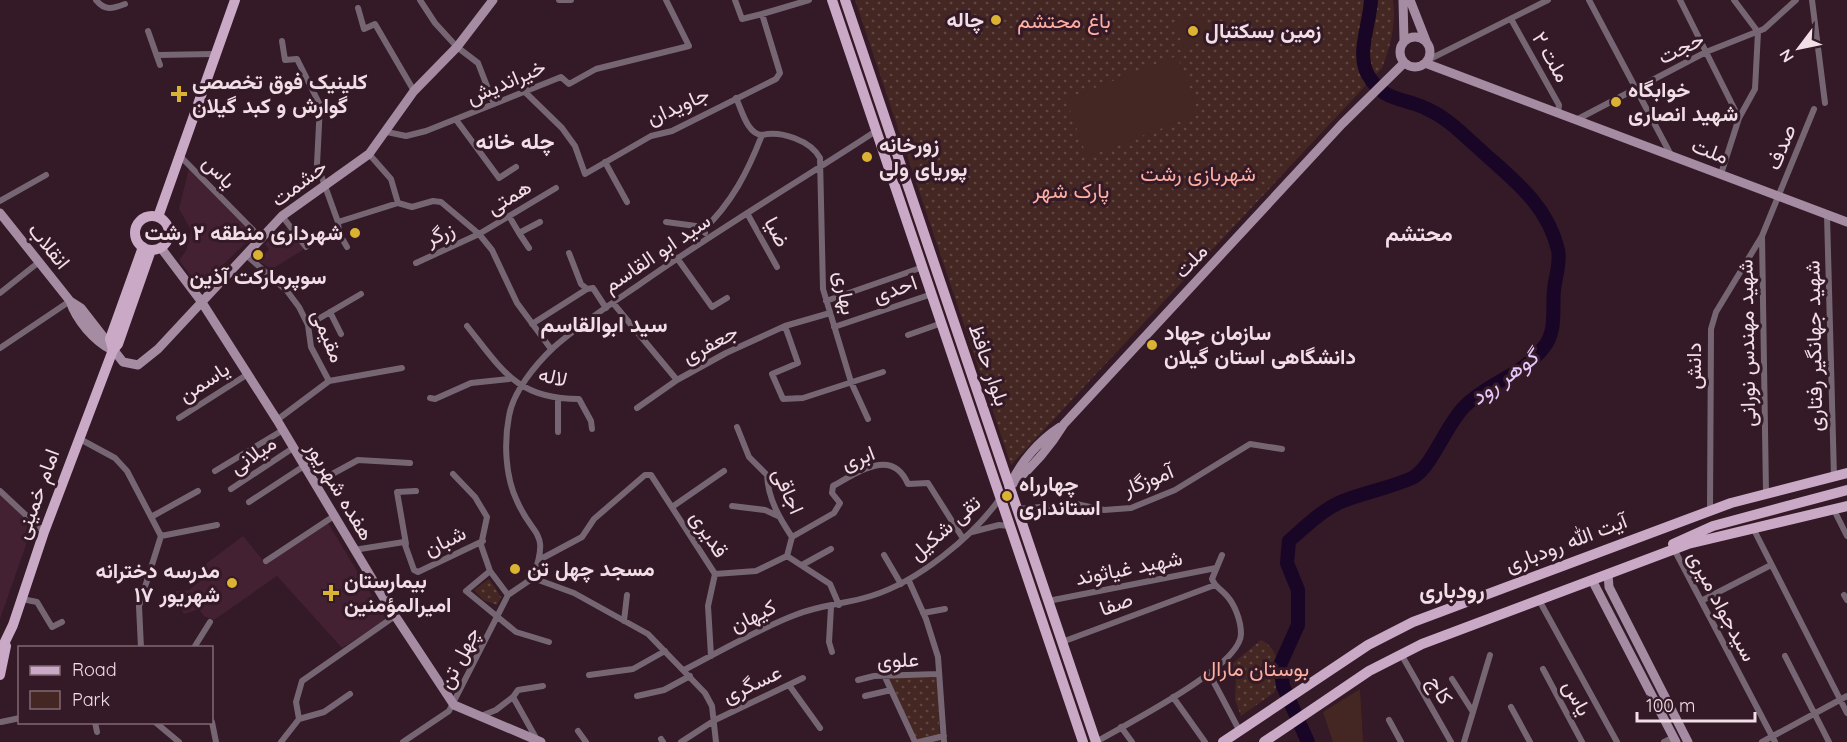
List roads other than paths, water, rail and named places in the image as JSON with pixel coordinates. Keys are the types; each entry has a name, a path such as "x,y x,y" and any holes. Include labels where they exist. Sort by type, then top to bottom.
{"main road":[{"path":"158,217 178,155 235,0"},
{"name":"بلوار حافظ","path":"832,0 1083,742"},
{"name":"بلوار حافظ","path":"845,0 1096,742"},
{"path":"876,130 887,126"},
{"path":"158,217 168,229 168,240 151,248 136,239 136,228 142,220 158,217"},
{"name":"امام خمینی","path":"0,652 13,625 44,532 112,350 110,339 151,248"},
{"path":"947,339 958,336"},
{"name":"آیت الله رودباری","path":"1223,742 1369,645 1413,622 1710,510 1766,493 1842,475"},
{"path":"1001,497 1010,487"},
{"path":"1642,561 1682,539 1713,526 1847,490"},
{"name":"آیت الله رودباری","path":"1264,742 1400,654 1674,549 1842,507"},
{"path":"0,675 13,625"}],"street":[{"path":"96,0 103,7 110,9 125,4"},
{"path":"420,0 435,23 457,47 478,63 494,104"},
{"name":"حشمت","path":"112,350 123,362 138,365 158,348 282,216 369,154 387,132 414,90 457,47 493,0"},
{"path":"558,0 571,0"},
{"name":"خیراندیش","path":"387,132 406,136 457,121 561,77 569,84 596,69 688,46 666,0"},
{"path":"735,0 742,19 793,2 809,0"},
{"path":"1404,0 1404,41 1399,52 1401,65 1414,68 1548,0"},
{"path":"1410,0 1430,52 1427,62"},
{"path":"1589,0 1671,156"},
{"path":"1680,0 1739,118"},
{"path":"1721,174 1739,118 1755,89 1758,32 1734,0"},
{"path":"1812,0 1825,103"},
{"name":"حجت","path":"1576,120 1706,52 1770,26 1793,1"},
{"path":"358,8 364,29 375,24 414,90"},
{"name":"جاویدان","path":"525,92 562,128 575,146 583,173 651,136 672,131 776,79 780,73 762,14"},
{"name":"ملت ۲","path":"1510,19 1559,105 1558,113"},
{"path":"148,31 160,65"},
{"path":"1404,41 1415,36 1426,41"},
{"path":"282,41 285,60 297,59 320,105 317,164 338,222 339,233 347,247"},
{"path":"158,55 214,54"},
{"name":"ملت","path":"1427,62 1847,222"},
{"name":"ملت","path":"1010,487 1054,439 1064,424 1357,109 1401,65"},
{"path":"736,98 750,128 758,135 770,133 797,139 812,147 820,158 820,167"},
{"name":"صدف","path":"1779,196 1814,109"},
{"path":"457,121 499,178 516,167"},
{"name":"سید ابو القاسم","path":"533,578 542,542 536,528 517,502 510,482 507,453 509,416 514,398 551,349 677,258 876,130"},
{"path":"703,230 721,214 747,174 762,135"},
{"path":"369,154 391,179 398,203"},
{"name":"یاس","path":"178,155 261,238"},
{"path":"605,162 627,202"},
{"name":"بهاری","path":"820,167 823,289 851,382 867,419"},
{"path":"0,201 46,175"},
{"name":"همتی","path":"478,234 556,188"},
{"name":"شهید مهندس نورانی","path":"1766,493 1762,236 1779,196"},
{"path":"338,222 398,203 412,207 433,201 441,202 478,234 492,250 517,303 551,349"},
{"name":"انقلاب","path":"0,213 70,301 73,311 99,344 112,350"},
{"name":"ضیا","path":"747,213 777,267"},
{"name":"شهید جهانگیر رفتاری","path":"1827,214 1842,475"},
{"path":"282,216 306,247"},
{"path":"509,216 529,248"},
{"path":"519,233 540,222"},
{"path":"666,222 696,226 703,230 708,238"},
{"name":"زرگر","path":"416,263 478,234"},
{"name":"دانش","path":"1710,510 1711,329 1716,312 1762,236"},
{"name":"هفده شهریور","path":"151,248 194,291 277,420 395,616 454,705"},
{"path":"568,253 581,284 587,289"},
{"name":"مقیمی","path":"245,254 286,291 308,325 311,346 329,381"},
{"path":"677,258 712,308 727,298"},
{"path":"0,293 39,262"},
{"path":"826,301 922,267"},
{"path":"532,324 587,289 592,288 606,308"},
{"path":"194,291 202,295 212,290"},
{"path":"308,325 361,294"},
{"name":"احدی","path":"834,327 932,294"},
{"path":"0,348 70,301"},
{"name":"جعفری","path":"613,303 677,380 726,353 785,326 830,313"},
{"path":"330,312 341,334"},
{"path":"908,335 942,323"},
{"name":"لاله","path":"467,326 509,379 522,387 558,398 579,399 591,421 592,429"},
{"path":"785,326 798,363 772,374 783,399 803,398 883,372"},
{"path":"277,420 329,381 402,368"},
{"name":"یاسمن","path":"179,418 248,374"},
{"path":"430,398 435,399 471,383 509,379"},
{"path":"637,408 677,380"},
{"path":"558,398 558,432"},
{"name":"اجاقی","path":"737,427 749,457 767,475 767,486 778,516 792,537 788,556"},
{"path":"215,471 283,430"},
{"path":"78,438 115,458 127,471 161,536 139,606 141,646"},
{"name":"آموزگار","path":"1017,509 1076,504 1104,510 1131,508 1175,490 1250,444 1282,449"},
{"name":"میلانی","path":"231,489 293,448"},
{"path":"314,484 358,460 410,463"},
{"name":"ابری","path":"833,486 876,466 888,463 896,466 908,484 928,483 964,536"},
{"path":"249,502 304,466"},
{"path":"672,507 724,471"},
{"name":"قدیری","path":"539,560 582,537 594,519 649,473 716,574 708,606 711,656"},
{"path":"453,474 475,497 487,517 481,545 490,571 508,595 533,578 574,593 648,634 705,693 715,720 716,742"},
{"name":"اجاقی","path":"792,537 834,513 840,502 832,493 833,486"},
{"path":"151,517 198,490"},
{"path":"0,491 44,532"},
{"name":"شبان","path":"416,491 397,492 406,544 416,572 449,559 483,541"},
{"name":"تقی شکیل","path":"901,584 909,581 988,516 1001,497"},
{"path":"732,506 765,510 778,516"},
{"path":"1842,507 1847,536"},
{"path":"267,561 334,516"},
{"path":"161,536 217,525"},
{"path":"964,536 984,528 1010,526"},
{"path":"1753,528 1844,698 1847,713"},
{"name":"شبان","path":"354,550 406,544"},
{"path":"802,565 831,549"},
{"name":"سیدجواد میری","path":"1674,549 1774,739"},
{"path":"884,555 901,584"},
{"path":"1096,742 1210,675 1234,651 1241,634 1234,609 1227,596 1212,579 1222,555"},
{"path":"716,574 756,571 788,556 830,584 840,605"},
{"path":"1701,601 1729,584 1771,565"},
{"name":"شهید غیاثوند","path":"1048,601 1215,568"},
{"path":"490,571 466,591 525,636 549,642"},
{"path":"1608,574 1609,587 1688,742"},
{"path":"1592,580 1675,740"},
{"path":"885,678 917,742 944,739 938,657 909,581"},
{"name":"کیهان","path":"684,670 798,613 873,596 901,584"},
{"name":"صفا","path":"1062,642 1215,585"},
{"path":"1572,587 1598,592"},
{"path":"1598,592 1601,587 1609,587"},
{"name":"چهل تن","path":"405,742 454,705 508,595"},
{"path":"624,621 627,595"},
{"path":"22,599 37,602 52,627 62,622"},
{"path":"1539,600 1617,742"},
{"path":"831,607 829,642 832,652"},
{"path":"923,613 945,609"},
{"path":"299,719 296,702 302,681 395,616"},
{"path":"194,646 210,622"},
{"path":"589,675 633,669 664,651"},
{"name":"کاج","path":"1400,654 1451,742"},
{"path":"1464,742 1491,655"},
{"path":"1785,656 1829,742"},
{"name":"یاس","path":"1543,669 1582,742"},
{"name":"علوی","path":"858,680 874,676 885,678 939,674"},
{"path":"1210,675 1237,726"},
{"path":"637,696 664,690 690,676"},
{"name":"عسگری","path":"681,742 715,720 802,678"},
{"path":"1452,679 1473,712"},
{"path":"789,685 820,728"},
{"path":"480,716 496,710 513,697 518,690 543,686"},
{"path":"865,696 891,690"},
{"path":"281,742 299,719 324,712 350,694"},
{"path":"513,697 539,741"},
{"path":"1173,697 1205,742"},
{"path":"1762,742 1774,739 1813,714 1844,698"},
{"path":"454,705 539,741"},
{"path":"1511,707 1530,742"},
{"path":"1,722 18,718"},
{"path":"1389,720 1401,742"},
{"path":"95,724 97,732"},
{"path":"156,724 179,742"},
{"path":"212,724 216,742"},
{"path":"1121,727 1132,742"},
{"path":"578,731 586,742"},
{"path":"1664,742 1675,740 1683,732"}],"waterway":[{"name":"گوهر رود","path":"1308,742 1283,686 1280,665 1298,625 1298,590 1287,563 1289,541 1314,519 1336,504 1404,481 1419,473 1433,456 1465,406 1536,357 1551,334 1559,260 1553,233 1545,218 1536,204 1513,180 1446,120 1425,108 1394,98 1374,84 1368,75 1363,57 1371,0"}],"place":[{"name":"چاله","path":"996,20"},
{"name":"زمین بسکتبال","path":"1193,31"},
{"name":"کلینیک فوق تخصصی گوارش و کبد گیلان","path":"179,94"},
{"name":"خوابگاه شهید انصاری","path":"1616,102"},
{"name":"زورخانه پوریای ولی","path":"867,157"},
{"name":"شهرداری منطقه ۲ رشت","path":"355,233"},
{"name":"سوپرمارکت آذین","path":"258,255"},
{"name":"سازمان جهاد دانشگاهی استان گیلان","path":"1152,345"},
{"name":"چهارراه استانداری","path":"1007,496"},
{"name":"مسجد چهل تن","path":"515,569"},
{"name":"مدرسه دخترانه ۱۷ شهریور","path":"232,583"},
{"name":"بیمارستان امیرالمؤمنین","path":"331,593"}],"district":[{"name":"چله خانه","path":"515,141"},
{"name":"محتشم","path":"1419,233"},
{"name":"سید ابوالقاسم","path":"604,324"},
{"name":"رودباری","path":"1452,590"}],"park label":[{"name":"باغ محتشم","path":"1064,21"},
{"name":"شهربازی رشت","path":"1198,174"},
{"name":"پارک شهر","path":"1071,191"},
{"name":"بوستان مارال","path":"1256,669"}]}
